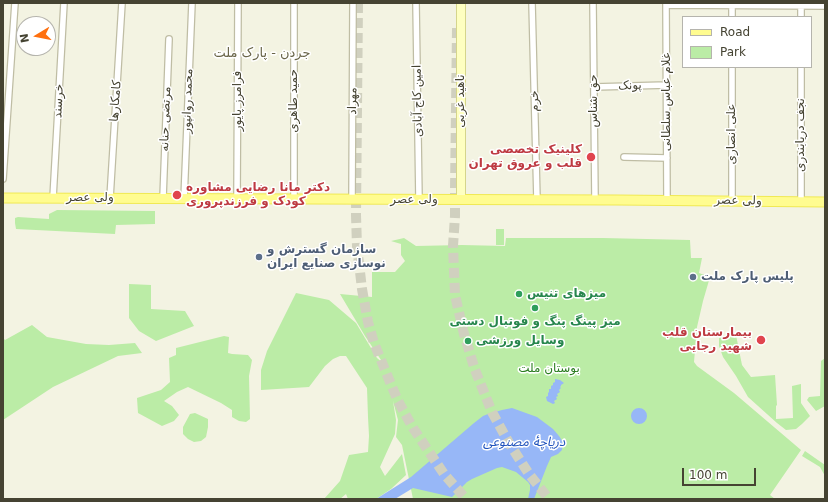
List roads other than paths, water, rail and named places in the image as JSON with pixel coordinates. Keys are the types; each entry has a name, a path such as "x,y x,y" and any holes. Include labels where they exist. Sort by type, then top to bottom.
{"main road":[{"name":"ناهید غربی","path":"461,3 462,200"},
{"name":"ولی عصر","path":"3,198 732,200 825,202"}],"street":[{"path":"3,179 15,3"},
{"name":"خرسند","path":"53,198 64,3"},
{"name":"کامکارها","path":"110,198 122,3"},
{"name":"محمد روانپور","path":"184,198 192,3"},
{"name":"فرامرز پایور","path":"237,199 238,3"},
{"name":"حمید طاهری","path":"294,3 294,199"},
{"name":"مهراد","path":"352,199 354,3"},
{"name":"امین کاج آبادی","path":"416,3 419,200"},
{"name":"خرم","path":"532,3 537,200"},
{"name":"حق شناس","path":"593,3 595,200"},
{"path":"666,4 801,4 825,6"},
{"name":"غلام عباس سلطانی","path":"666,4 667,200"},
{"path":"732,4 732,16"},
{"path":"801,4 801,16"},
{"name":"مرتضی حنانه","path":"163,198 169,40"},
{"name":"علی انصاری","path":"732,68 732,200"},
{"name":"نجف دریابندری","path":"801,68 801,202"},
{"name":"پونک","path":"594,87 667,85"},
{"path":"624,157 667,158"}],"water":[{"path":"555,379 564,383 561,385 559,390 560,392 557,394 557,399 553,404 547,401 546,397 548,396 549,389 551,389 551,386 555,382"},
{"name":"دریاچهٔ مصنوعی","path":"512,408 537,417 553,429 563,442 562,450 558,454 551,457 534,499 528,499 530,485 528,482 516,472 502,467 467,482 452,497 413,488 395,499 376,499 411,477 483,416"},
{"path":"639,408 645,410 647,416 645,422 639,424 633,422 631,416 633,410"}],"tunnel":[{"path":"358,3 356,215 357,246 362,289 368,322 374,343 398,401 413,428 444,474 466,499"},
{"path":"457,28 455,216 453,246 455,295 464,334 475,370 492,412 509,443 529,474 549,499"}],"place":[{"name":"کلینیک تخصصی قلب و عروق تهران","path":"591,157"},
{"name":"دکتر مانا رضایی مشاوره کودک و فرزندپروری","path":"177,195"},
{"name":"سازمان گسترش و نوسازی صنایع ایران","path":"259,257"},
{"name":"پلیس پارک ملت","path":"693,277"},
{"name":"میزهای تنیس","path":"519,294"},
{"name":"میز پینگ پنگ و فوتبال دستی","path":"535,308"},
{"name":"بیمارستان قلب شهید رجایی","path":"761,340"},
{"name":"وسایل ورزشی","path":"468,341"}],"district":[{"name":"جردن - پارک ملت","path":"262,54"}],"park label":[{"name":"بوستان ملت","path":"549,369"}]}
